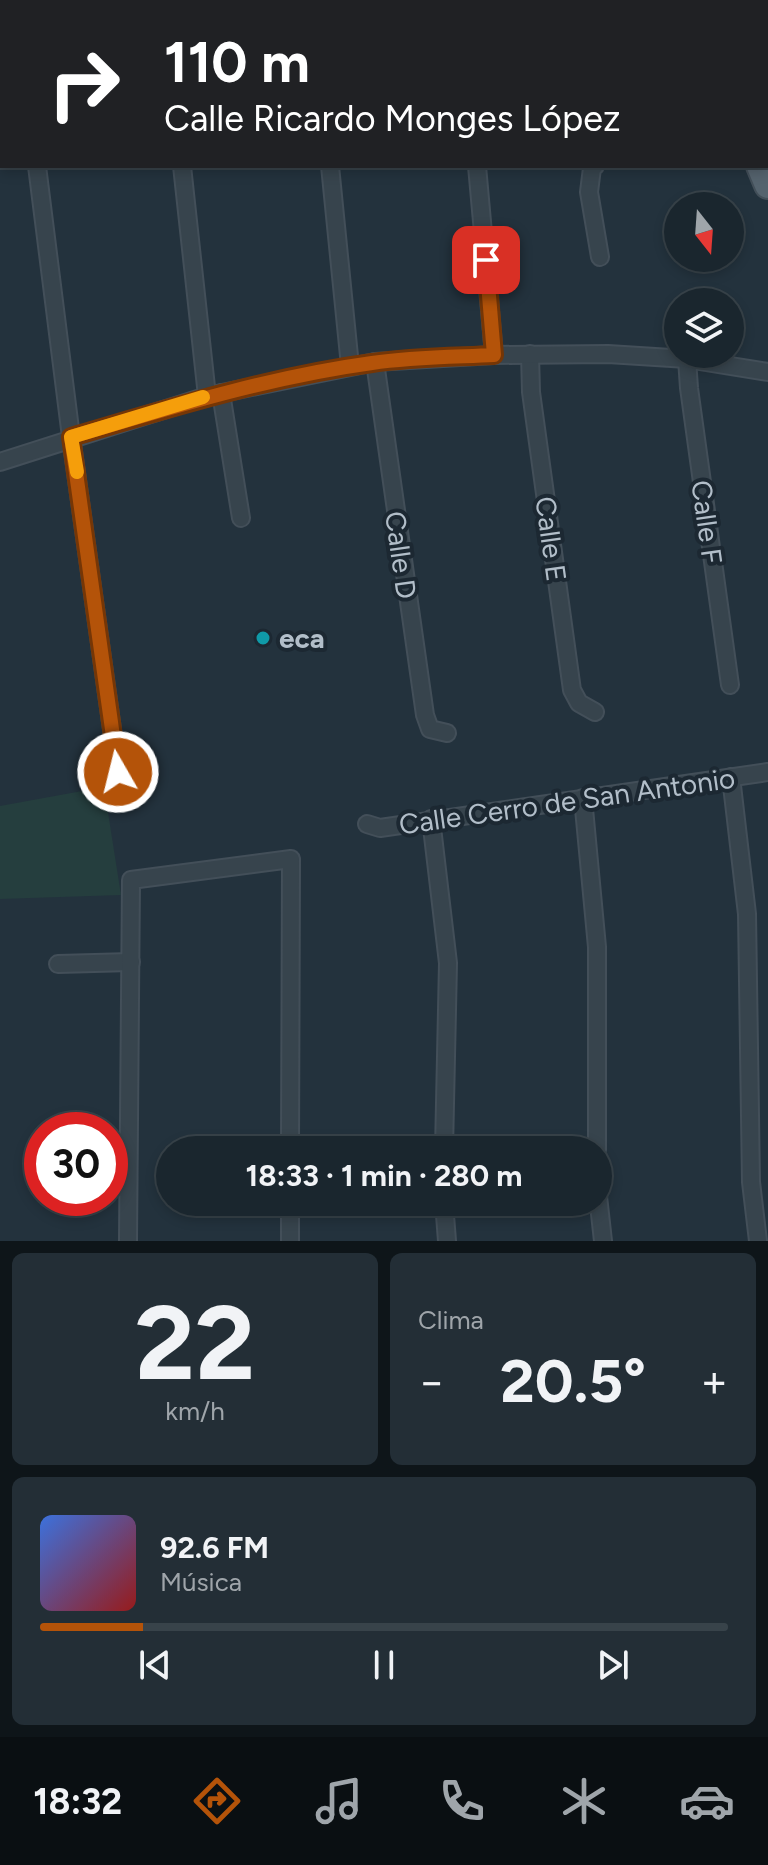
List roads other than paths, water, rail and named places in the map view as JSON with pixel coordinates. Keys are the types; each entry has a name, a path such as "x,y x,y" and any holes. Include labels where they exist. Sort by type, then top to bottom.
{"street":[{"path":"37,168 118,772"},
{"path":"182,168 214,394 241,518"},
{"path":"330,168 350,366"},
{"path":"477,168 494,355"},
{"path":"594,168 589,192 600,257"},
{"path":"0,462 214,394 375,362 530,354 664,358"},
{"name":"Calle E","path":"530,354 531,392 572,690 579,703 595,712"},
{"name":"Calle D","path":"375,362 425,715 430,729 447,733"},
{"name":"Calle F","path":"688,368 730,685"},
{"path":"743,368 768,372"},
{"name":"Calle Cerro de San Antonio","path":"367,824 380,828 768,772"},
{"path":"731,777 747,914 751,1182 758,1241"},
{"path":"583,798 597,947 597,1136"},
{"path":"431,819 448,963 444,1136"},
{"path":"128,1241 131,880 291,859 290,1136"},
{"path":"58,964 131,962"},
{"path":"290,1216 290,1241"},
{"path":"445,1216 447,1241"},
{"path":"600,1216 603,1241"}],"place":[{"name":"eca","path":"263,638"}]}
